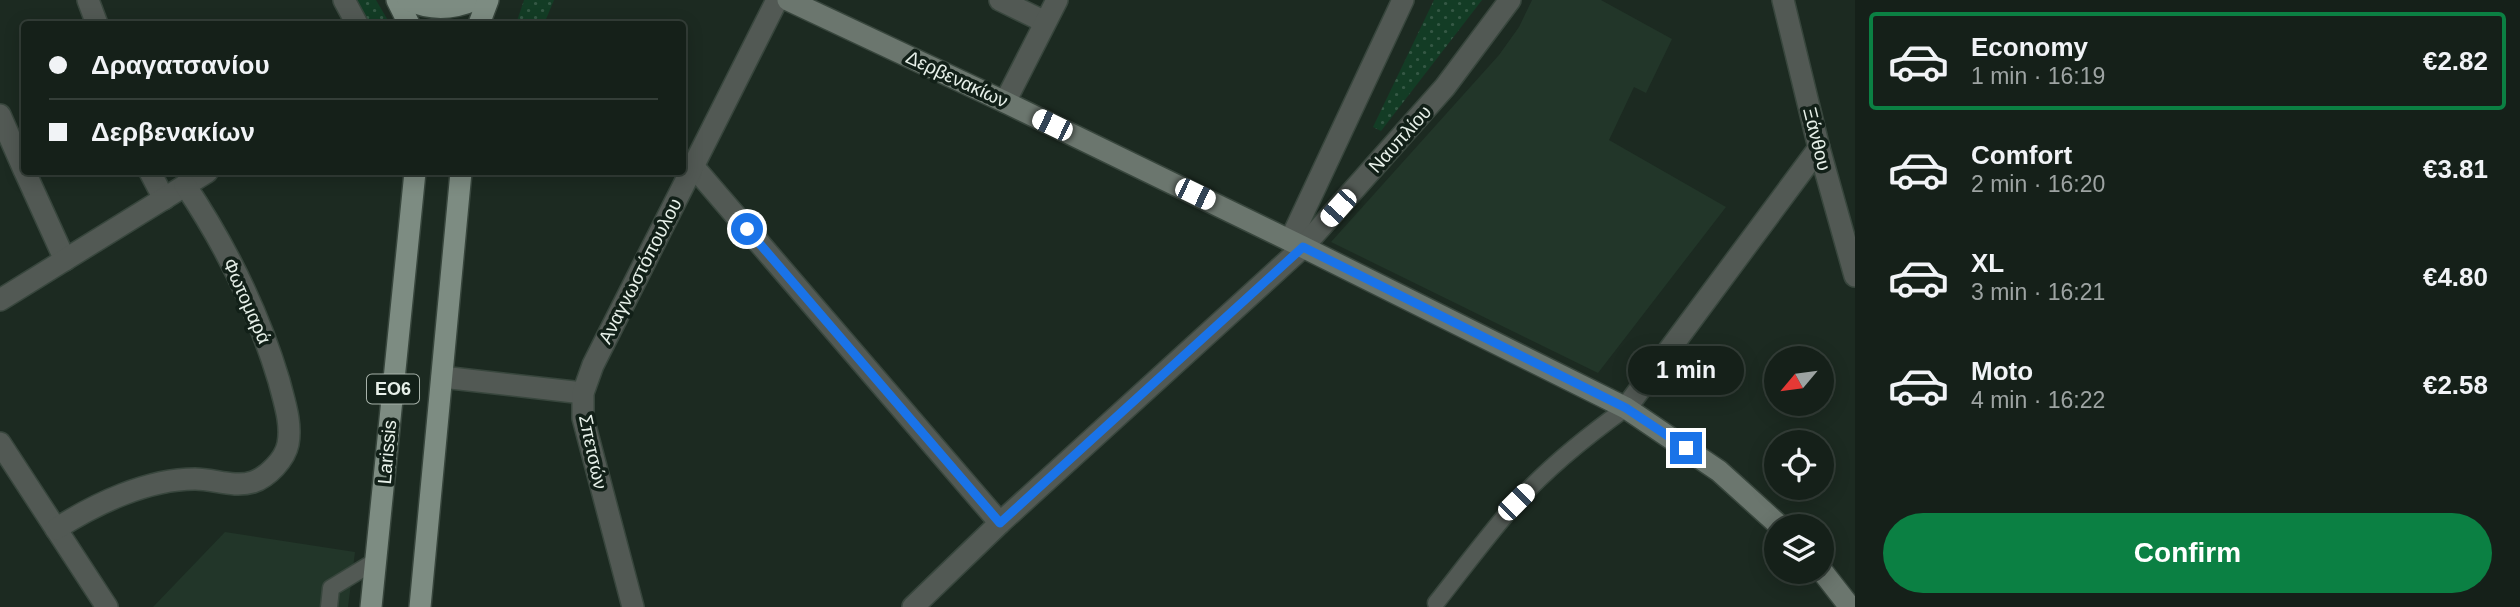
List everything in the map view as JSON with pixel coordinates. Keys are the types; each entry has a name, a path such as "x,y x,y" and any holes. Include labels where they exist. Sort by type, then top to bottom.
{"main road":[{"path":"397,0 408,21"},
{"path":"408,0 424,6 444,8 474,0"},
{"path":"480,21 488,0"},
{"name":"Δερβενακίων","path":"789,0 1005,102 1626,408 1719,471 1767,514"},
{"name":"Larissis","path":"371,607 415,175"},
{"name":"ΕΟ6","path":"420,607 461,175"},
{"path":"1832,584 1850,607"}],"street":[{"path":"88,0 96,21"},
{"path":"344,0 355,21"},
{"name":"Αναγνωστόπουλου","path":"583,393 593,365 777,0"},
{"path":"1000,0 1045,22"},
{"path":"1005,102 1056,0"},
{"name":"Ναυπλίου","path":"1296,244 1403,0"},
{"name":"Ναυπλίου","path":"913,607 1296,244 1445,87 1510,0"},
{"name":"Ξάνθου","path":"1783,0 1819,148 1855,276"},
{"path":"0,115 21,162"},
{"path":"1626,408 1819,148"},
{"path":"693,166 1000,523"},
{"path":"27,175 65,260"},
{"path":"152,175 164,199"},
{"path":"0,300 202,175"},
{"name":"Φωτομαρά","path":"56,529 99,503 167,483 193,479 237,484 255,481 270,470 285,452 289,425 272,360 247,295 210,223 186,185"},
{"name":"Σπετσών","path":"442,377 583,393 583,418 589,446 633,607"},
{"path":"0,443 107,607"}],"lane":[{"path":"1436,603 1516,502 1545,473 1626,408"},
{"path":"329,607 331,588 377,560"}],"shaded area":[{"path":"1532,0 1601,0 1672,39 1646,93 1634,87 1609,140 1726,207 1598,373 1331,242 1499,55 1519,27"},
{"path":"225,532 355,552 348,607 153,607"}],"green space":[{"path":"357,0 376,0 388,21 368,21"},
{"path":"524,0 554,0 545,21 517,21"},
{"path":"1434,0 1482,0 1381,131 1373,127"}],"route":[{"path":"747,229 1000,523 1303,247 1626,408 1686,448"}]}
